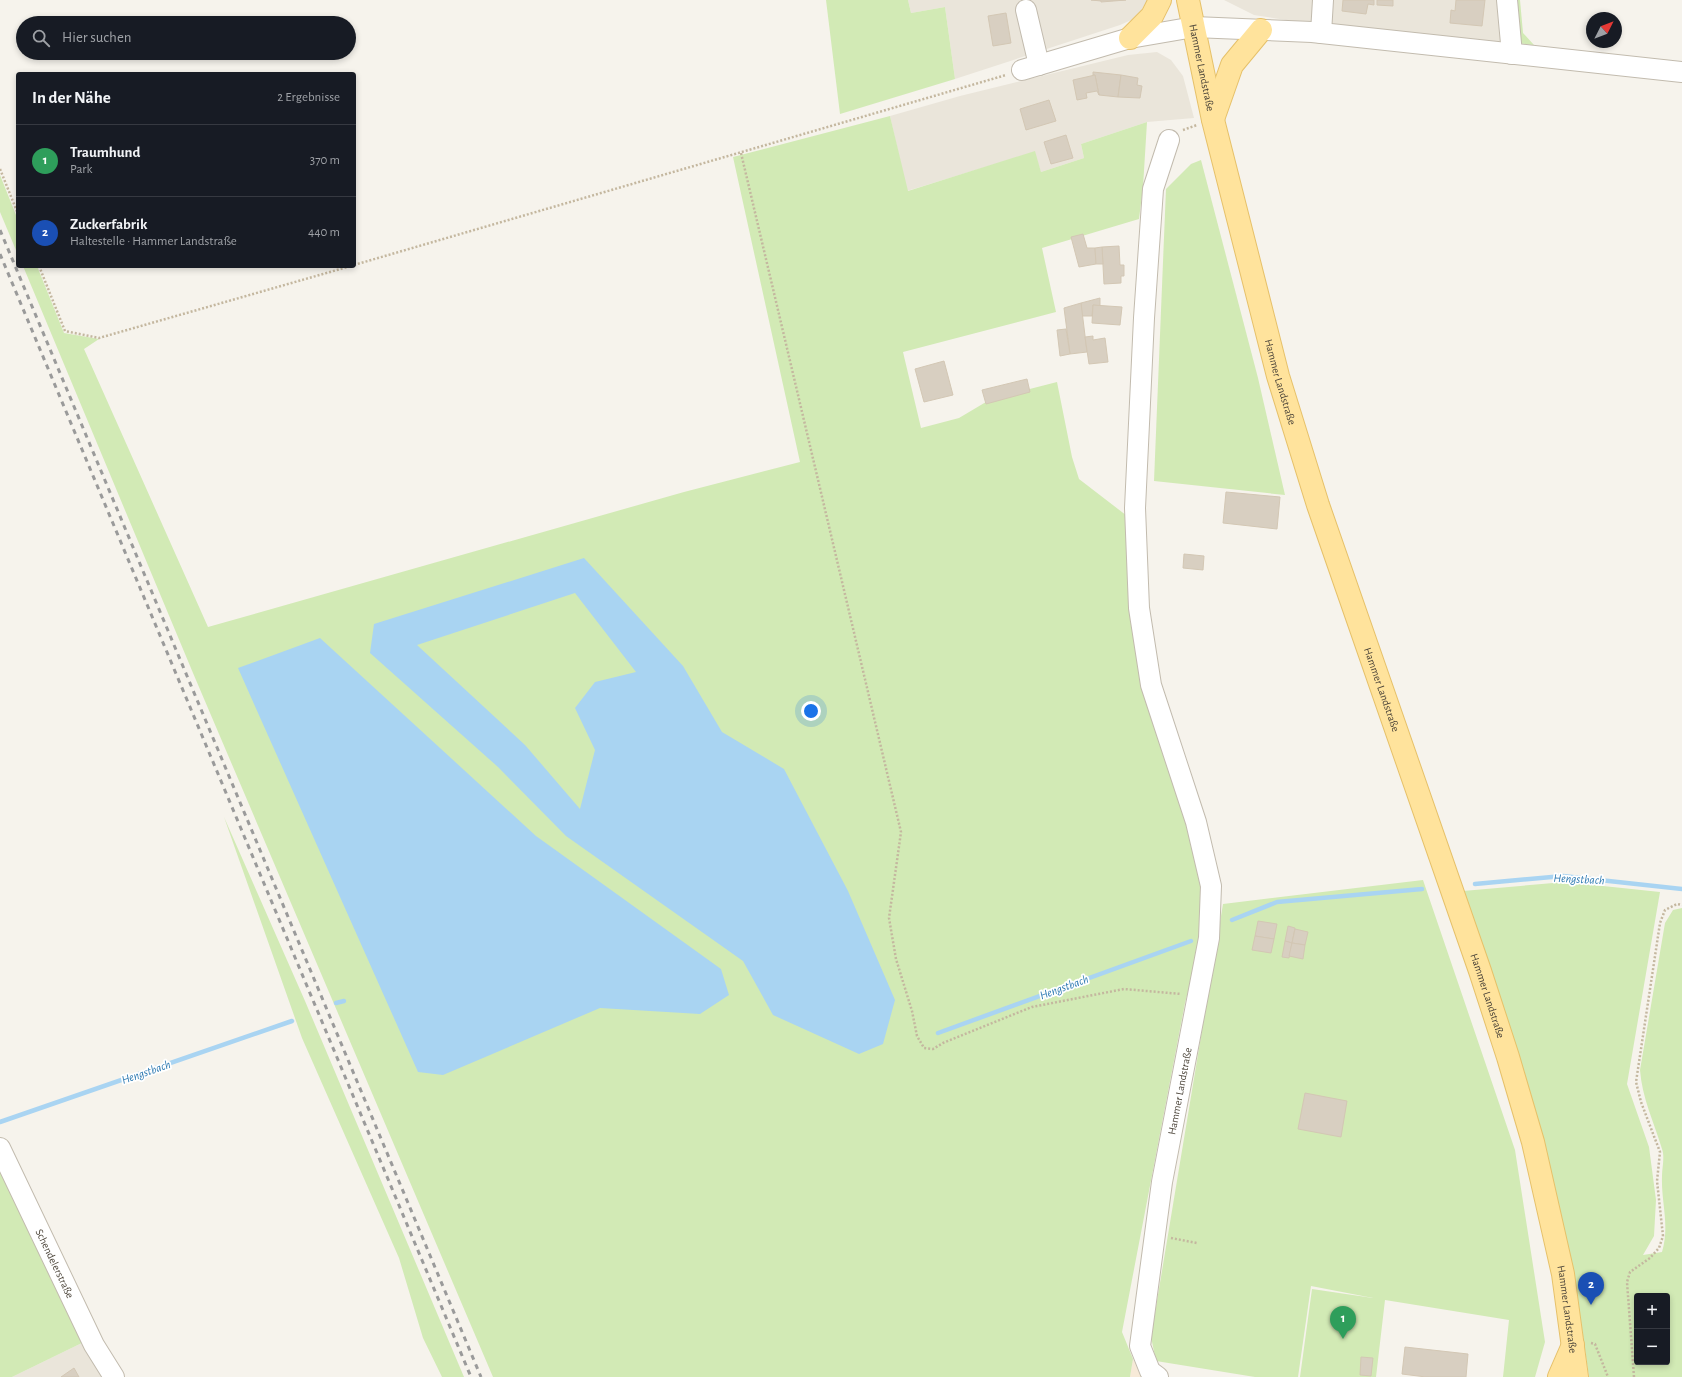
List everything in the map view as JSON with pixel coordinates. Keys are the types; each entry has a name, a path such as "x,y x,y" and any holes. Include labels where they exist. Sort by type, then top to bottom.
{"main road":[{"path":"1130,38 1152,16 1160,0"},
{"name":"Hammer Landstraße","path":"1188,0 1213,120 1278,376 1318,505 1511,1064 1533,1142 1563,1274 1577,1377"},
{"path":"1213,120 1232,65 1261,30"},
{"path":"1558,1377 1572,1339"}],"street":[{"path":"1321,33 1322,0"},
{"path":"1507,0 1512,54"},
{"path":"1026,10 1030,68 1130,38 1194,27 1321,33 1682,72"},
{"name":"Hammer Landstraße","path":"1158,1377 1150,1371 1140,1346 1162,1182 1210,938 1212,886 1196,822 1151,685 1139,608 1135,508 1144,318 1153,189 1169,140"},
{"name":"Schendelerstraße","path":"0,1148 88,1333 114,1377"}],"path":[{"path":"356,264 1030,68"},
{"path":"1169,140 1175,133 1213,120"},
{"path":"741,153 901,832 889,918 896,959 912,1011 917,1036 924,1048 933,1049 943,1043 1032,1007 1124,990 1176,993 1198,997"},
{"path":"0,169 16,209"},
{"path":"40,268 65,332 99,338 344,268"},
{"path":"1634,1377 1628,1282 1630,1272 1650,1258 1659,1248 1663,1236 1657,1181 1660,1152 1641,1102 1636,1082 1660,923 1665,910 1677,904 1682,904"},
{"path":"1155,1235 1197,1243"},
{"path":"1572,1339 1595,1344 1608,1377"}],"shaded area":[{"path":"908,0 1152,0 1145,14 1120,25 955,79 945,7 911,13"},
{"path":"1224,0 1503,0 1504,37 1495,47 1311,24 1254,15"},
{"path":"1157,52 1171,60 1183,76 1194,118 1147,122 1081,144 1084,158 1041,172 1034,152 907,191 890,116 960,96 1128,55"},
{"path":"88,1340 109,1377 12,1377"},
{"path":"1133,1359 1146,1377 1130,1377"}],"green space":[{"path":"826,0 908,0 911,13 945,7 955,79 840,114"},
{"path":"1511,0 1520,0 1523,33 1534,45 1516,43"},
{"path":"890,116 908,191 1035,151 1041,172 1084,158 1081,144 1147,122 1143,187 1139,219 1042,248 1056,312 903,352 921,428 959,418 991,399 1057,382 1072,457 1079,479 1131,519 1131,563 1197,861 1201,892 1199,950 1185,1003 1122,1332 1133,1359 1130,1377 493,1377 193,673 24,268 38,268 64,333 99,339 84,349 208,627 684,492 800,462 733,157"},
{"path":"1201,160 1258,378 1285,495 1154,481 1166,189 1191,164"},
{"path":"0,175 16,215 16,250 0,212"},
{"path":"224,817 305,1001 464,1377 442,1377 423,1338 399,1258 302,1038"},
{"path":"1423,880 1515,1150 1545,1342 1535,1377 1503,1377 1509,1320 1385,1300 1376,1377 1300,1377 1312,1289 1373,1298 1311,1286 1298,1377 1255,1377 1156,1361 1151,1337 1223,904"},
{"path":"1565,882 1660,892 1627,1084 1649,1147 1656,1200 1654,1236 1643,1255 1662,1252 1665,1223 1662,1186 1663,1152 1643,1090 1640,1070 1665,923 1673,910 1682,908 1682,1377 1589,1377 1573,1268 1541,1140 1463,891"},
{"path":"0,1153 88,1340 12,1377 0,1377"}],"water":[{"path":"584,558 683,666 722,732 784,769 848,891 895,1000 883,1044 859,1054 773,1015 743,961 566,836 498,767 370,653 374,624","holes":["575,593 636,672 595,682 575,708 595,750 580,809 525,745 417,645"]},
{"path":"320,638 536,836 721,969 729,995 700,1014 600,1008 443,1075 418,1072 238,668"}],"building":[{"path":"1091,0 1126,0 1101,2"},
{"path":"1343,0 1374,0 1374,5 1368,4 1366,14 1342,11"},
{"path":"1377,0 1393,0 1393,6 1377,5"},
{"path":"1456,0 1485,0 1482,26 1450,23 1451,10 1455,11"},
{"path":"1006,13 1011,43 993,46 988,16"},
{"path":"1093,72 1121,75 1118,97 1099,95"},
{"path":"1095,75 1099,95 1097,91 1086,93 1087,98 1077,100 1073,80"},
{"path":"1121,75 1138,78 1137,85 1142,86 1140,98 1118,97"},
{"path":"1049,100 1056,121 1026,130 1020,109"},
{"path":"1066,135 1073,158 1051,164 1044,142"},
{"path":"1083,234 1087,248 1095,248 1096,264 1079,267 1071,237"},
{"path":"1119,246 1120,265 1124,265 1124,276 1121,276 1121,283 1104,284 1102,247"},
{"path":"1102,247 1103,264 1096,264 1095,248"},
{"path":"1100,298 1100,306 1093,305 1092,316 1082,316 1081,303"},
{"path":"1081,303 1087,352 1070,354 1064,308"},
{"path":"1093,305 1122,307 1120,325 1092,323"},
{"path":"1066,329 1070,354 1060,356 1057,330"},
{"path":"1093,336 1093,340 1105,338 1108,362 1089,364 1085,337"},
{"path":"944,361 953,395 924,402 915,369"},
{"path":"1027,379 1030,392 986,404 982,390"},
{"path":"1226,492 1280,497 1277,529 1223,523"},
{"path":"1184,554 1204,556 1203,570 1183,568"},
{"path":"1258,921 1277,924 1274,939 1255,936"},
{"path":"1288,926 1295,928 1292,943 1285,941"},
{"path":"1295,929 1308,932 1305,945 1292,943"},
{"path":"1255,936 1274,939 1271,953 1252,950"},
{"path":"1285,941 1292,943 1289,958 1282,957"},
{"path":"1292,943 1305,945 1303,959 1289,956"},
{"path":"1305,1093 1347,1101 1341,1137 1298,1129"},
{"path":"1405,1347 1468,1354 1466,1377 1426,1377 1402,1374"},
{"path":"1361,1357 1373,1358 1371,1376 1360,1375"},
{"path":"74,1368 79,1377 61,1377"}],"waterway":[{"name":"Hengstbach","path":"1475,884 1563,876 1682,889"},
{"name":"Hengstbach","path":"1232,920 1277,902 1422,889"},
{"name":"Hengstbach","path":"938,1033 1191,941"},
{"name":"Hengstbach","path":"336,1003 344,1001"},
{"name":"Hengstbach","path":"0,1122 292,1021"}],"railway":[{"path":"0,230 481,1377"},
{"path":"0,254 471,1377"}],"place":[{"name":"Zuckerfabrik","path":"1591,1305"},
{"name":"Traumhund","path":"1343,1339"}]}
